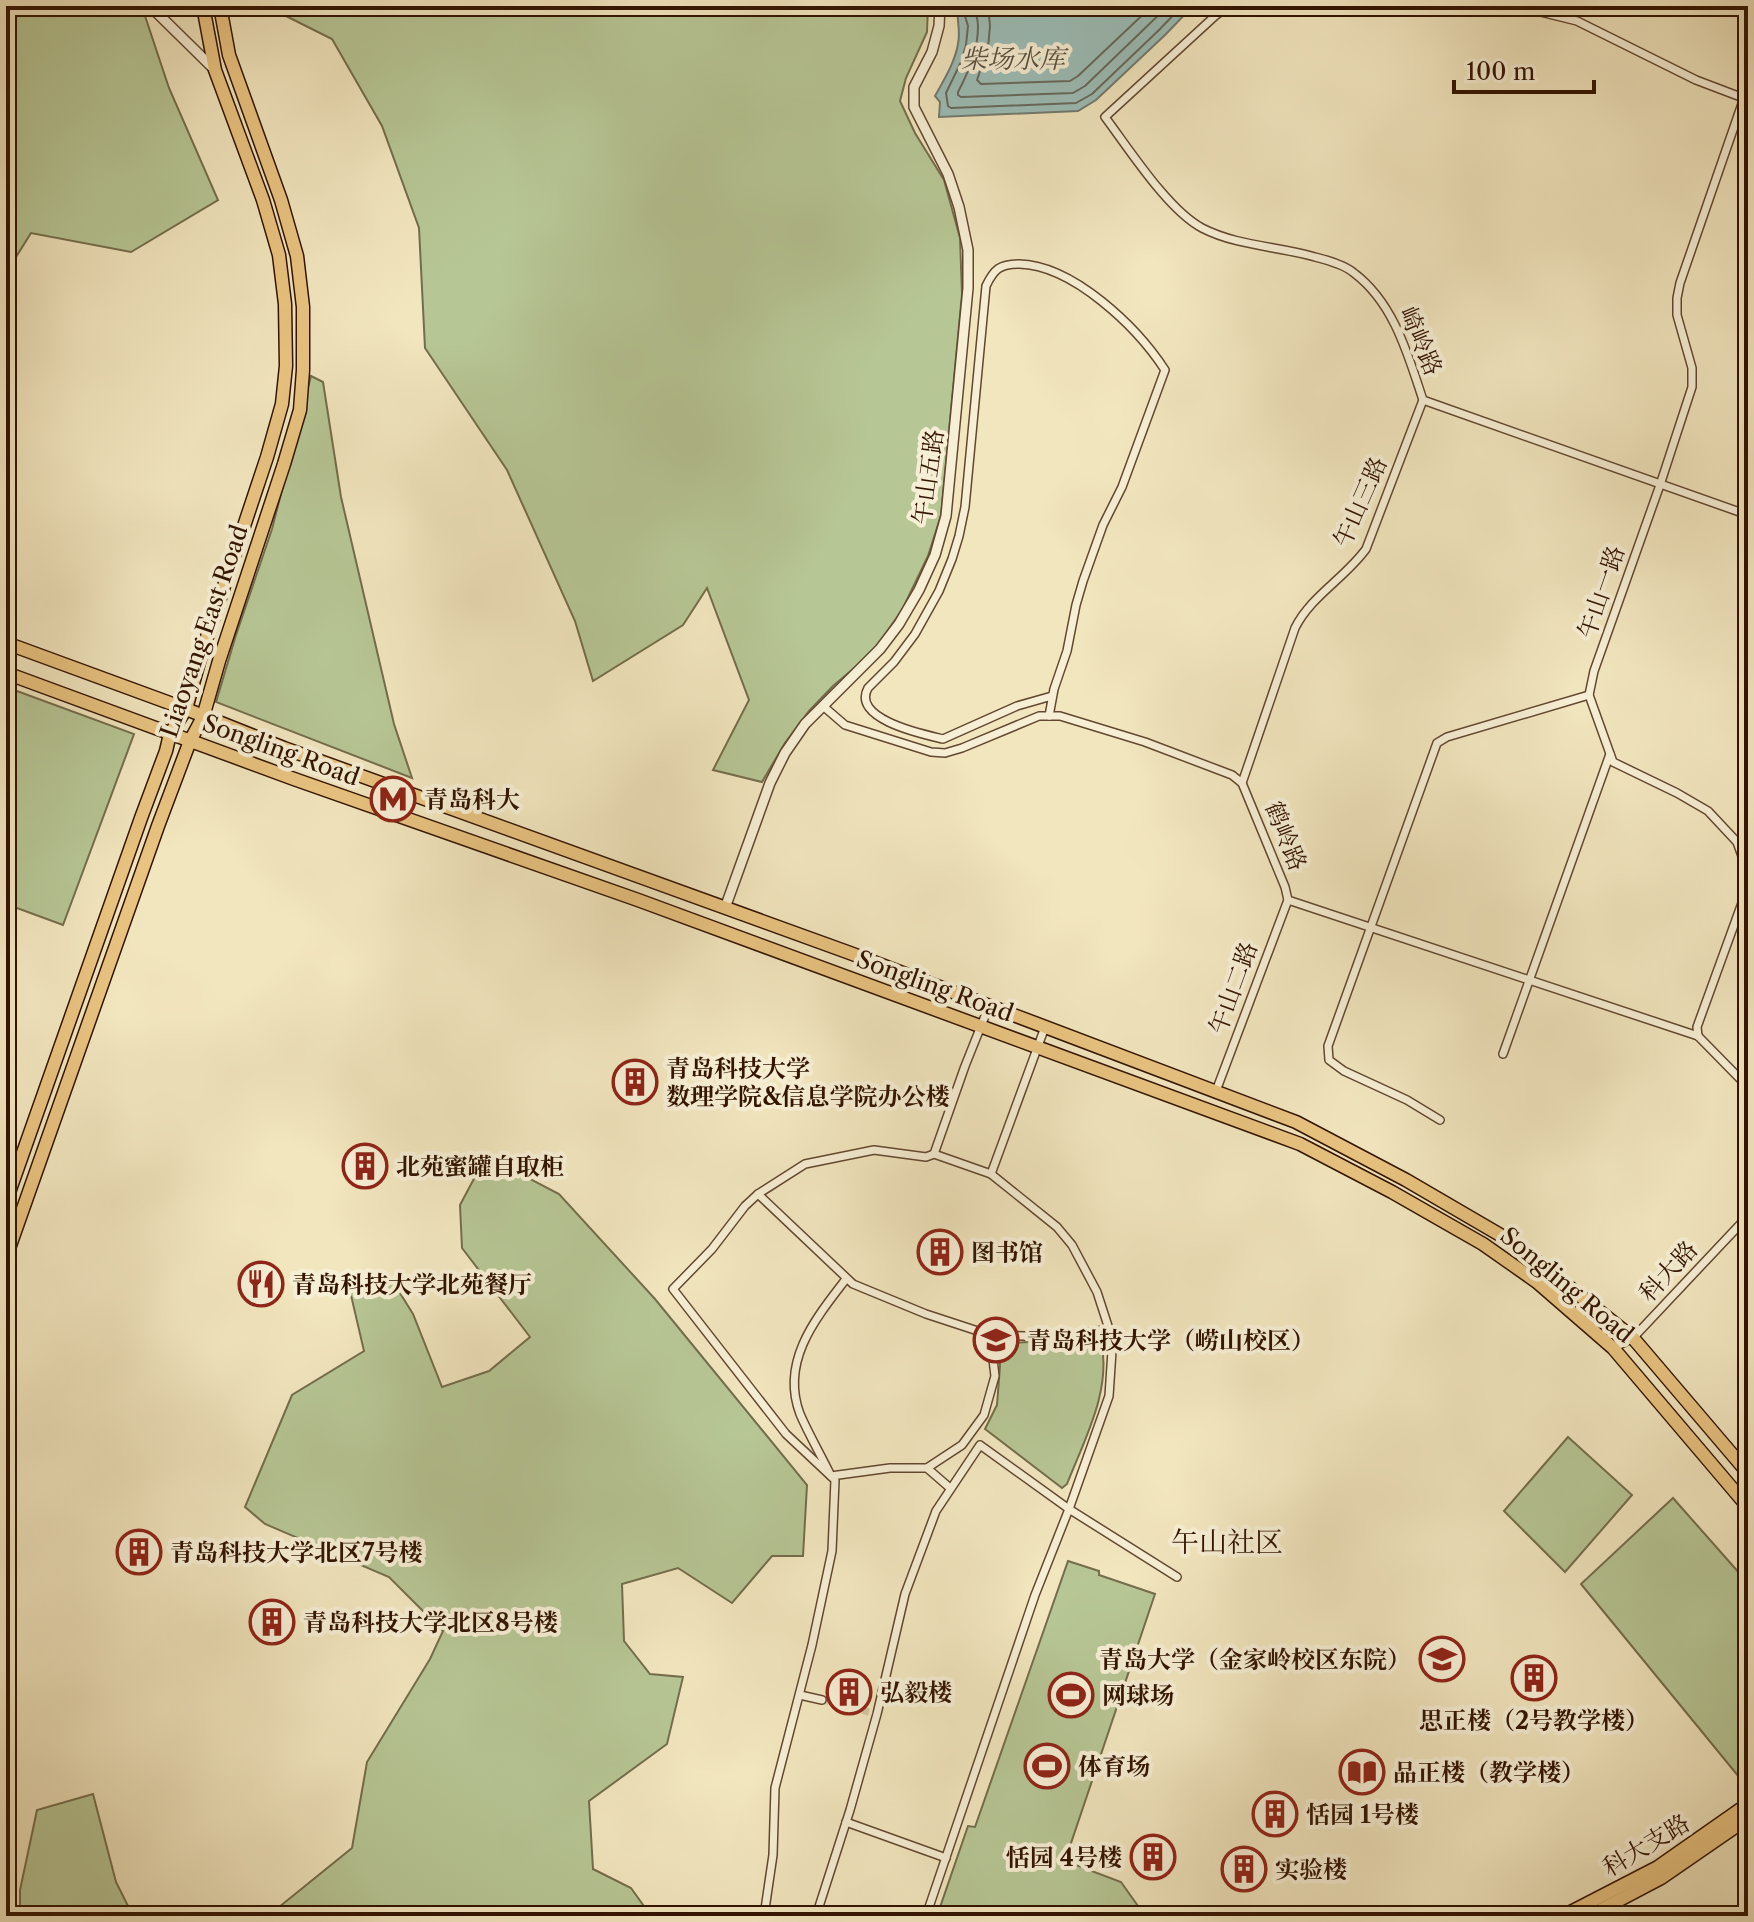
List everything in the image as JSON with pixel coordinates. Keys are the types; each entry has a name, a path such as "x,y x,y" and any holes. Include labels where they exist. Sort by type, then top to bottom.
{"main road":[{"name":"Liaoyang East Road","path":"6,1201 170,734 186,709 282,404 286,366 285,304 279,255 263,200 215,70 203,6"},
{"name":"Liaoyang East Road","path":"6,1257 153,840 190,741 203,717 300,410 303,307 297,256 281,200 229,55 220,6"},
{"name":"Songling Road","path":"6,643 1296,1122 1406,1180 1514,1243 1633,1338 1748,1473"},
{"name":"Songling Road","path":"6,673 638,900 1300,1144 1483,1244 1537,1282 1613,1348 1748,1507"},
{"name":"科大支路","path":"1563,1916 1608,1907 1658,1867 1748,1804"},
{"name":"科大支路","path":"1589,1916 1661,1878 1748,1818"}],"street":[{"path":"150,6 215,70"},
{"name":"午山五路","path":"725,908 770,783 785,753 805,724 880,649 899,624 935,555 946,516 968,288 968,250 948,174 914,107 914,87 932,52 939,26 940,6"},
{"name":"崎岭路","path":"1229,6 1105,117 1172,205 1201,227 1254,245 1315,257 1353,271 1382,300 1405,345 1423,400 1748,515"},
{"path":"1516,6 1577,21 1696,80 1746,99"},
{"name":"午山一路","path":"1589,695 1594,671 1692,387 1692,368 1677,315 1677,298 1746,99"},
{"path":"1049,716 1076,605 1098,537 1122,487 1165,370 1151,349 1120,317 1082,287 1053,270 1032,264 1007,264 993,272 986,286 965,507 952,559 939,591 915,634 894,662 868,688 865,701 870,712 880,718 943,739 1017,706 1052,696"},
{"name":"午山三路","path":"1242,783 1302,613 1366,549 1423,400"},
{"path":"1440,1120 1407,1100 1344,1071 1329,1060 1328,1046 1437,743 1447,737 1589,695 1613,762 1708,811 1737,842 1747,870 1742,903 1697,1027 1698,1036"},
{"name":"鹤岭路","path":"823,706 845,725 931,752 945,753 1039,716 1060,716 1145,742 1232,775 1242,783 1288,900 1698,1036 1748,1087"},
{"path":"1503,1054 1610,754"},
{"name":"午山二路","path":"1216,1091 1288,900"},
{"path":"934,1154 989,1006"},
{"path":"991,1174 1045,1027"},
{"path":"764,1916 773,1855 775,1788 800,1695 832,1551 835,1480 786,1434 673,1289 758,1194 805,1164 874,1150 926,1157 934,1154 991,1174 1057,1227 1072,1245 1097,1292 1109,1329 1112,1351 1109,1396 1030,1609 926,1916"},
{"path":"758,1194 846,1279 926,1314 990,1335 1063,1337 1109,1329"},
{"name":"科大路","path":"1613,1348 1633,1338 1748,1216"},
{"path":"831,1476 799,1411 795,1387 797,1355 817,1315 846,1279"},
{"path":"831,1476 890,1468 927,1468 962,1445 984,1415 995,1376 990,1335"},
{"path":"816,1916 846,1822 905,1594 936,1511 980,1445 1069,1509 1177,1577"},
{"path":"927,1468 950,1488"},
{"path":"800,1695 822,1700"},
{"path":"846,1822 946,1858"}],"green space":[{"path":"6,6 136,6 145,16 169,88 218,200 131,252 31,233 6,273"},
{"path":"266,6 928,6 927,32 906,78 900,101 915,133 944,180 960,238 962,294 941,515 928,556 902,610 872,653 809,711 762,782 713,770 749,700 707,588 683,625 593,681 575,621 507,470 425,348 419,228 382,126 332,39"},
{"path":"311,376 323,382 341,497 394,724 412,778 216,702 272,529"},
{"path":"6,687 134,734 63,925 6,904"},
{"path":"486,1156 559,1194 655,1299 807,1485 803,1556 772,1556 732,1603 678,1568 622,1584 624,1641 650,1674 683,1677 667,1744 589,1801 593,1869 631,1888 651,1916 268,1916 352,1848 367,1762 430,1659 443,1631 389,1577 265,1524 245,1507 292,1395 364,1351 350,1291 390,1277 413,1314 442,1387 489,1371 530,1337 462,1248 460,1205"},
{"path":"1101,1340 1103,1377 1100,1395 1067,1484 1062,1488 985,1429 997,1405 998,1344"},
{"path":"1568,1437 1632,1495 1565,1572 1504,1511"},
{"path":"1673,1498 1748,1583 1748,1769 1739,1777 1581,1584"},
{"name":"体育场","path":"1068,1561 1155,1594 1065,1861 1121,1882 1145,1916 937,1916 968,1826 975,1827"},
{"path":"93,1794 116,1882 133,1916 20,1916 20,1890 37,1810"}],"water":[{"name":"柴场水库","path":"958,6 1193,6 1096,100 1078,111 939,117 940,102 935,96 957,51"}],"tunnel":[{"path":"822,1700 869,1712"}],"place":[{"name":"青岛科大","path":"393,799"},
{"name":"青岛科技大学 数理学院&信息学院办公楼","path":"635,1082"},
{"name":"北苑蜜罐自取柜","path":"365,1166"},
{"name":"图书馆","path":"940,1252"},
{"name":"青岛科技大学北苑餐厅","path":"261,1284"},
{"name":"青岛科技大学（崂山校区）","path":"996,1340"},
{"name":"青岛科技大学北区7号楼","path":"139,1552"},
{"name":"青岛科技大学北区8号楼","path":"272,1622"},
{"name":"青岛大学（金家岭校区东院）","path":"1442,1659"},
{"name":"思正楼（2号教学楼）","path":"1534,1678"},
{"name":"弘毅楼","path":"849,1692"},
{"name":"网球场","path":"1071,1695"},
{"name":"体育场","path":"1047,1766"},
{"name":"品正楼（教学楼）","path":"1362,1772"},
{"name":"恬园 1号楼","path":"1275,1814"},
{"name":"恬园 4号楼","path":"1153,1857"},
{"name":"实验楼","path":"1244,1869"}],"district":[{"name":"午山社区","path":"1227,1542"}]}
